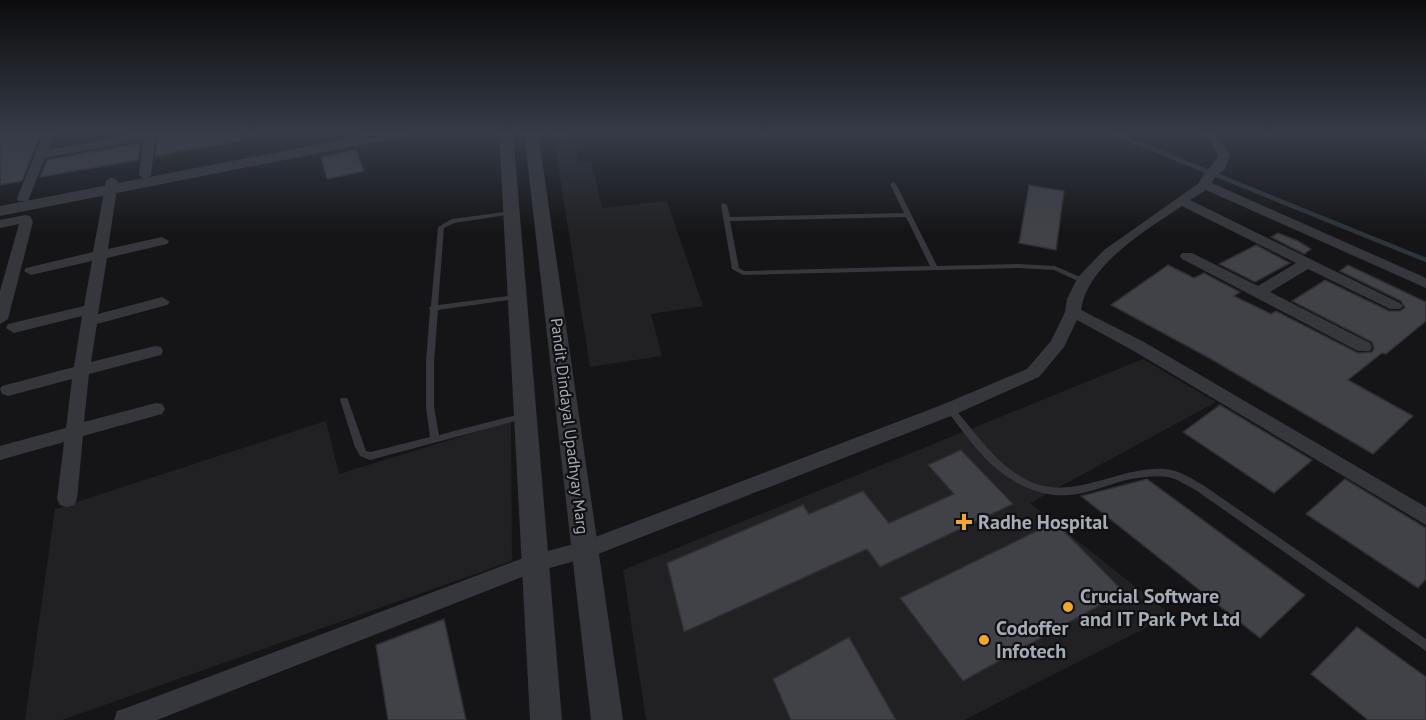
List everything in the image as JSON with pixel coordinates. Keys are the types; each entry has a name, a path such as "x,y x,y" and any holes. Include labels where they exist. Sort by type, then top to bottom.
{"street":[{"path":"23,198 37,166"},
{"path":"145,175 146,166"},
{"path":"0,211 145,175 193,166"},
{"path":"0,202 219,166"},
{"path":"508,166 533,563 546,720"},
{"name":"Pandit Dindayal Upadhyay Marg","path":"535,166 606,720"},
{"path":"126,720 533,563 586,550 950,408 1033,373 1058,343 1083,280 1109,253 1211,177 1218,166"},
{"path":"1211,177 1426,283"},
{"path":"67,499 82,370 111,185"},
{"path":"1181,201 1395,306"},
{"path":"0,224 25,219 26,222 4,294 0,319"},
{"path":"31,271 162,241"},
{"path":"1187,256 1364,347"},
{"path":"1258,293 1307,263"},
{"path":"14,328 162,302"},
{"path":"1072,312 1138,346 1426,518"},
{"path":"8,390 155,351"},
{"path":"0,453 156,409"}],"lane":[{"path":"893,184 935,269"},
{"path":"724,205 736,269 742,273 1018,266 1055,268 1083,280"},
{"path":"435,440 430,407 432,308 441,227 452,221 512,213"},
{"path":"727,219 908,215"},
{"path":"432,308 516,297"},
{"path":"345,400 363,453 370,456 524,416"},
{"path":"950,408 1001,466 1024,482 1044,490 1064,492 1091,488 1138,474 1169,473 1200,488 1426,645"}],"shaded area":[{"path":"558,166 592,166 602,208 667,201 703,306 651,314 662,356 590,367"},
{"path":"1143,359 1216,402 1030,503 1171,615 964,720 646,720 623,570"},
{"path":"326,421 339,474 511,421 512,561 62,720 25,720 55,509"}],"building":[{"path":"0,166 28,166 22,181 0,185"},
{"path":"45,166 106,166 40,177"},
{"path":"323,166 362,166 364,171 327,179"},
{"path":"1029,185 1064,191 1056,250 1019,243"},
{"path":"1278,233 1311,249 1304,254 1271,237"},
{"path":"1256,245 1290,263 1255,282 1219,264"},
{"path":"1168,265 1194,278 1204,273 1240,292 1234,296 1271,314 1276,311 1358,353 1372,352 1374,348 1372,342 1292,301 1325,280 1389,311 1400,311 1405,308 1401,301 1340,271 1348,265 1426,302 1426,321 1386,354 1382,353 1348,380 1413,416 1373,454 1211,359 1111,305"},
{"path":"1220,405 1312,460 1274,493 1183,432"},
{"path":"961,450 1013,504 880,567 867,549 684,632 667,563 803,505 809,514 863,491 889,523 954,494 928,465"},
{"path":"1147,479 1305,595 1260,638 1081,496"},
{"path":"1345,479 1426,528 1426,579 1418,588 1306,514"},
{"name":"Codoffer Infotech","path":"1055,522 1124,592 963,681 900,598"},
{"path":"444,619 466,720 388,720 376,645"},
{"path":"1357,627 1426,677 1426,720 1368,720 1311,674"},
{"path":"849,637 896,720 791,720 773,679"}],"waterway":[{"path":"1193,166 1426,260"}],"place":[{"name":"Radhe Hospital","path":"964,522"},
{"name":"Crucial Software and IT Park Pvt Ltd","path":"1068,607"},
{"name":"Codoffer Infotech","path":"984,640"}]}
